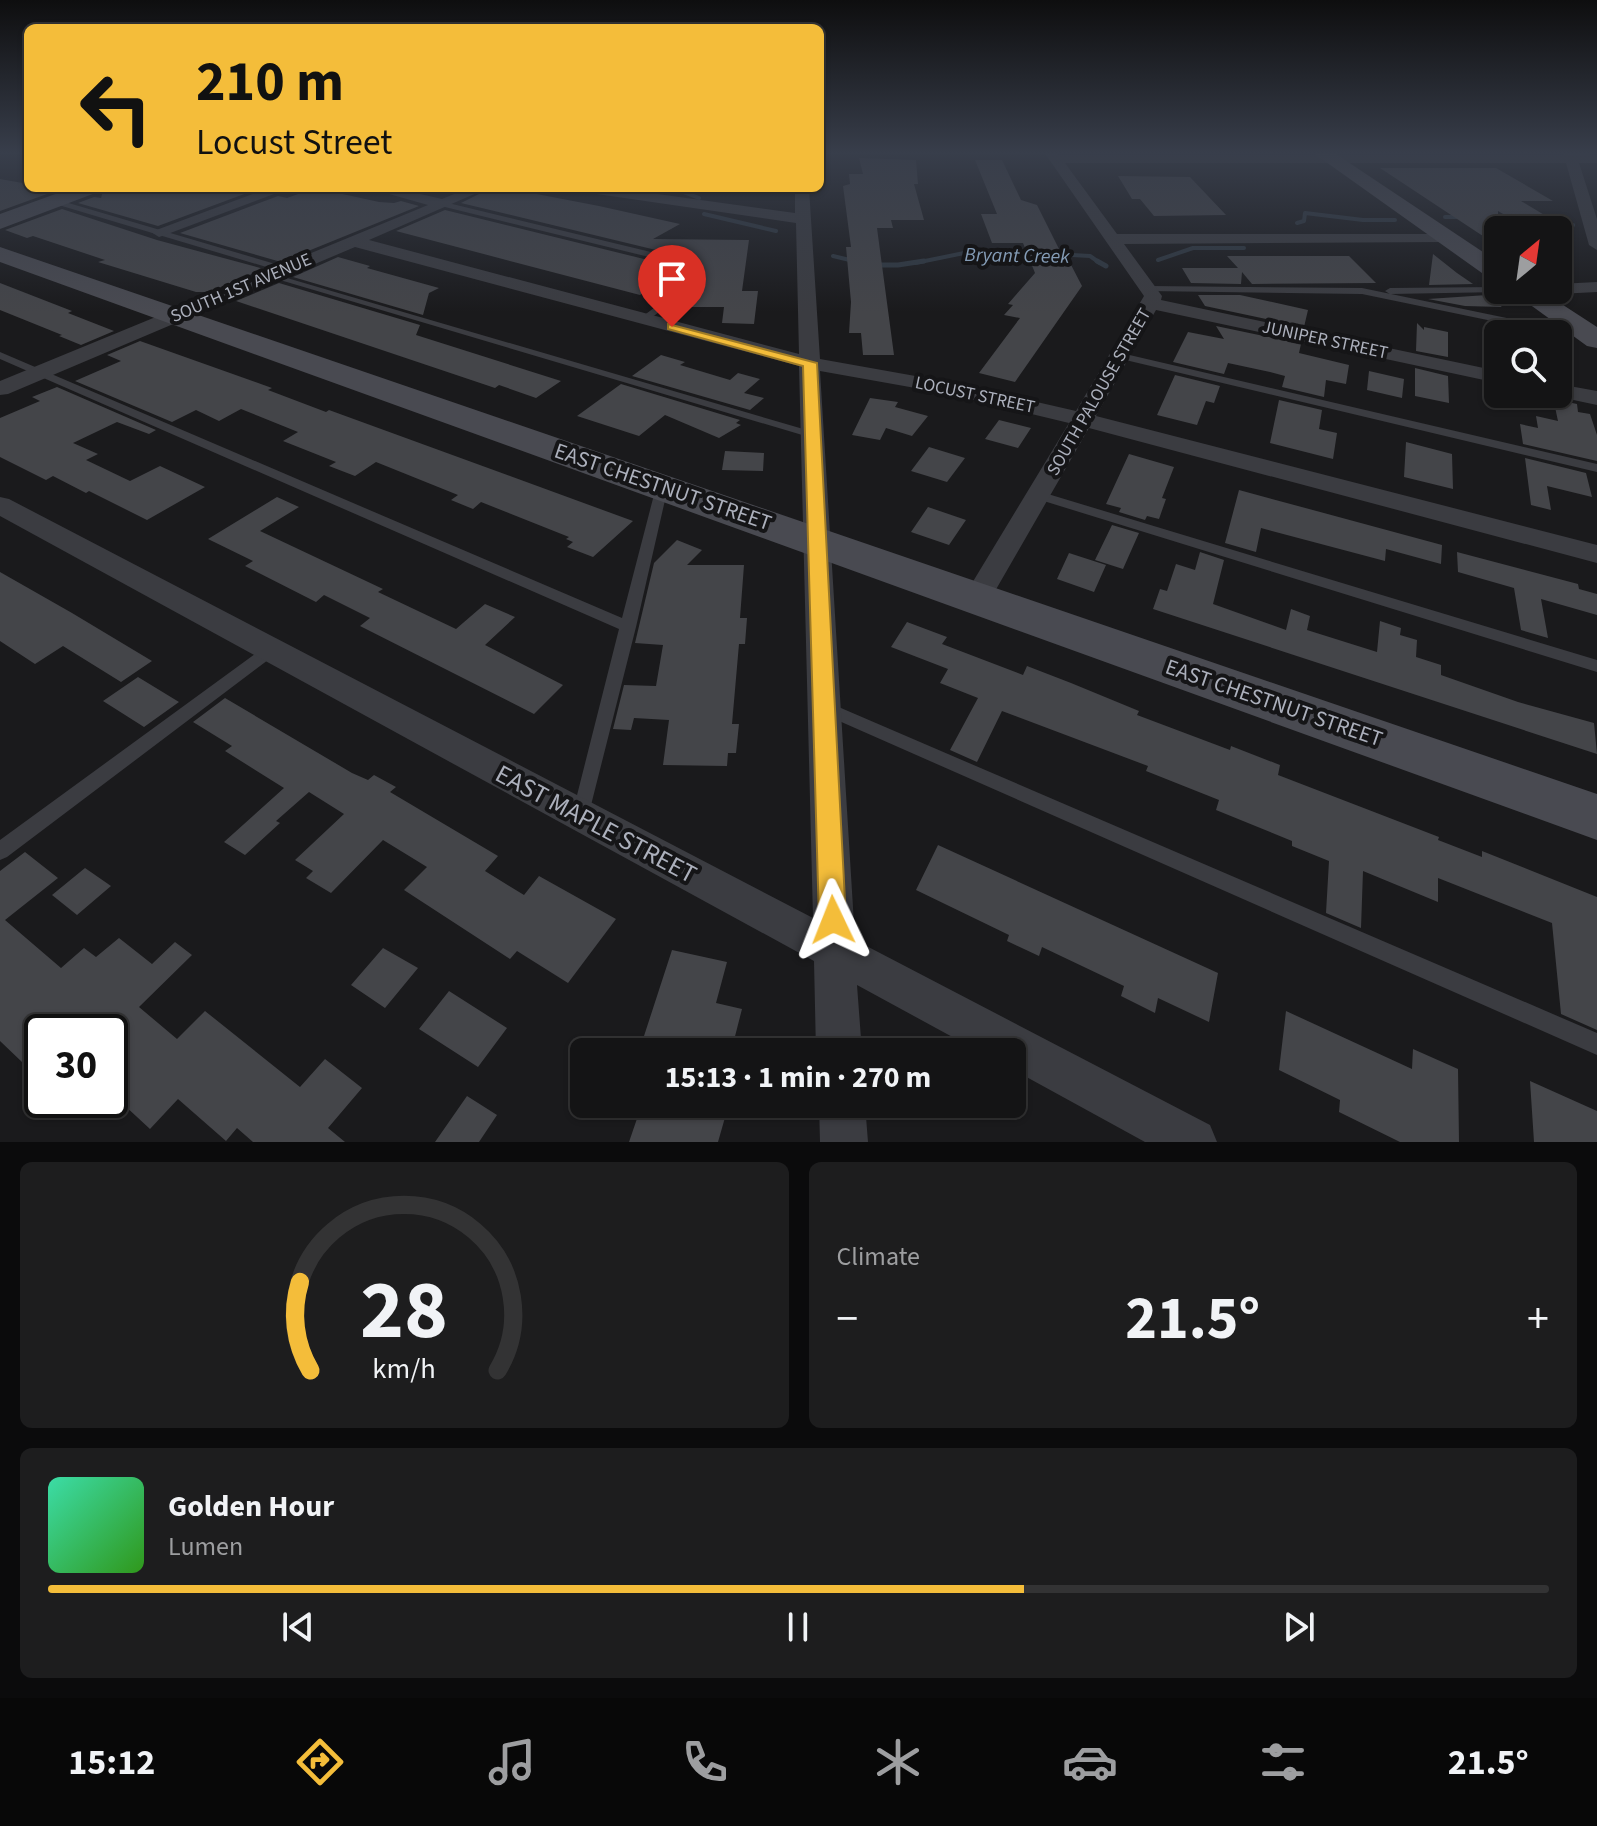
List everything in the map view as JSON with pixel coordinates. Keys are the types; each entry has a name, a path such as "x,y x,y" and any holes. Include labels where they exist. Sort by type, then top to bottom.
{"main road":[{"path":"0,222 44,205"},
{"path":"1399,205 1484,263"},
{"name":"EAST CHESTNUT STREET","path":"0,254 1597,817"},
{"path":"1543,304 1590,336"}],"street":[{"path":"159,232 234,205"},
{"name":"SOUTH 1ST AVENUE","path":"0,389 441,205"},
{"path":"706,205 803,219"},
{"path":"803,205 838,1038"},
{"name":"SOUTH PALOUSE STREET","path":"977,598 1121,356 1151,296 1088,205"},
{"path":"1593,219 1597,245"},
{"path":"1113,239 1445,237"},
{"name":"LOCUST STREET","path":"353,241 810,363 949,388 1082,419 1597,554"},
{"path":"1572,288 1597,287"},
{"name":"JUNIPER STREET","path":"1151,296 1484,374"},
{"path":"1572,393 1597,398"},
{"name":"EAST MAPLE STREET","path":"0,505 1193,1142"},
{"path":"843,1118 844,1142"}],"lane":[{"path":"69,205 813,435"},
{"path":"449,205 652,255 664,261 668,265 662,306 644,319"},
{"path":"1151,296 1484,290"},
{"path":"1362,291 1590,336"},
{"path":"0,355 629,627"},
{"path":"1121,356 1597,468"},
{"path":"581,815 662,487"},
{"path":"1038,495 1597,666"},
{"path":"0,851 271,650"},
{"path":"826,708 1597,1044"}],"building":[{"path":"0,205 16,205 0,211"},
{"path":"86,205 214,205 158,226"},
{"path":"253,205 419,206 281,262 180,233"},
{"path":"471,205 595,205 680,224 653,239 749,240 742,291 758,291 754,324 722,323 724,307 689,307 676,289 682,269 674,274 674,263 656,250"},
{"path":"846,205 920,205 924,220 891,220 893,228 877,228 894,355 863,355 861,333 849,333 851,302 846,247 851,247"},
{"path":"993,205 1037,205 1065,261 1069,261 1082,286 1015,382 979,373 1020,318 1004,315 1013,305 1008,304 1035,273 1023,243 992,243 981,214 997,214"},
{"path":"1145,205 1217,205 1226,215 1154,216"},
{"path":"1436,205 1528,205 1546,216 1506,216 1498,211 1498,216 1484,216 1484,237"},
{"path":"62,209 157,240 264,269 209,292 196,292 98,262 105,260 33,236 27,238 5,230"},
{"path":"445,210 648,260 661,268 658,283 640,295 396,231"},
{"path":"1433,254 1457,273 1473,284 1429,285"},
{"path":"1227,256 1349,256 1376,283 1252,284 1242,272 1241,284 1191,283 1182,268 1238,268"},
{"path":"338,257 439,288 429,293 423,315 293,277"},
{"path":"0,283 114,331 81,345 59,336 62,335 0,310"},
{"path":"279,283 420,325 416,335 561,381 536,398 499,385 495,388 236,301"},
{"path":"1198,295 1240,295 1308,310 1304,327 1205,306"},
{"path":"1484,295 1484,304 1502,307 1465,306 1428,299"},
{"path":"1417,323 1424,330 1424,327 1448,332 1448,357 1416,351"},
{"path":"1216,326 1301,344 1299,353 1349,365 1346,384 1326,380 1324,397 1282,387 1285,376 1270,372 1228,363 1224,374 1173,362 1188,332 1224,339"},
{"path":"140,341 272,388 268,390 326,412 329,410 633,521 593,557 567,547 573,542 566,539 569,537 481,502 473,509 451,500 458,495 376,462 355,476 329,466 336,462 283,441 298,432 241,409 219,421 196,410 172,422 75,381 121,361 107,355"},
{"path":"661,355 685,362 680,365 730,380 738,373 760,379 744,393 764,398 750,410 632,376"},
{"path":"1415,368 1448,376 1449,403 1415,396"},
{"path":"1369,371 1404,379 1402,398 1367,390"},
{"path":"1175,375 1220,386 1214,403 1206,401 1197,425 1157,415"},
{"path":"621,384 740,420 736,423 741,425 719,438 665,415 639,436 577,416"},
{"path":"57,387 156,430 149,434 117,422 73,443 98,454 86,460 130,481 160,466 205,487 147,520 89,491 86,493 53,476 46,480 0,457 0,418 40,401 32,397"},
{"path":"870,398 898,402 895,407 928,416 912,436 886,428 880,440 852,435"},
{"path":"1279,400 1322,410 1319,429 1337,433 1333,459 1270,443"},
{"path":"1572,403 1577,404 1578,412 1590,414 1597,435 1597,461 1523,444 1520,424 1538,428 1536,416 1558,421 1555,408 1572,408"},
{"path":"999,420 1031,428 1018,448 985,439"},
{"path":"1406,442 1452,454 1453,489 1404,477"},
{"path":"929,447 965,458 947,482 911,471"},
{"path":"725,451 764,453 763,471 722,470"},
{"path":"1129,454 1174,467 1162,498 1166,499 1159,519 1147,516 1145,520 1119,512 1121,508 1106,504"},
{"path":"1525,458 1586,473 1592,497 1547,486 1551,510 1531,505"},
{"path":"1239,490 1442,545 1441,564 1386,549 1385,561 1261,528 1256,552 1225,543"},
{"path":"277,497 299,507 260,531 383,589 378,592 456,629 485,604 515,617 485,645 563,685 534,714 360,626 370,618 324,595 316,602 245,566 253,561 208,539"},
{"path":"928,507 966,520 949,545 911,532"},
{"path":"1112,525 1139,533 1123,569 1095,560"},
{"path":"677,540 702,550 687,565 744,565 740,618 747,618 745,644 739,644 732,724 739,724 736,753 728,753 727,766 663,765 669,720 634,718 631,730 613,729 624,685 656,686 663,645 635,643 654,563"},
{"path":"1200,552 1224,560 1213,604 1286,630 1291,609 1310,616 1307,630 1377,652 1380,621 1401,628 1400,635 1417,640 1416,657 1441,665 1441,675 1518,702 1594,723 1597,754 1153,609 1160,589 1167,591 1176,564 1195,570"},
{"path":"1457,552 1578,584 1579,589 1597,594 1597,615 1541,599 1548,638 1521,630 1514,588 1458,572"},
{"path":"1069,553 1106,565 1094,592 1057,579"},
{"path":"0,572 152,661 121,682 63,646 35,664 0,641"},
{"path":"907,622 947,637 942,644 1023,675 1027,666 1139,711 1137,715 1280,765 1278,775 1439,837 1438,840 1482,857 1482,851 1597,897 1597,1030 1561,1014 1552,923 1438,878 1438,902 1363,871 1361,928 1326,913 1329,861 1292,846 1292,841 1216,810 1219,800 1146,771 1148,766 1002,711 977,762 950,750 978,698 940,683 948,669 891,647"},
{"path":"138,677 179,702 144,727 103,701"},
{"path":"225,698 352,773 368,780 374,775 396,787 390,792 498,856 485,871 524,895 539,876 616,919 568,983 517,951 510,959 404,890 427,867 383,840 331,893 306,878 313,871 295,860 344,814 309,792 276,821 280,823 245,855 224,842 284,788 225,751 232,746 193,722"},
{"path":"938,845 1218,973 1209,1022 1158,998 1155,1013 1121,996 1124,986 1042,947 1039,956 1007,941 1009,935 916,890"},
{"path":"25,852 58,878 5,920 61,968 84,948 96,957 119,938 152,964 175,942 192,955 139,1007 177,1039 205,1011 300,1087 325,1059 362,1088 328,1128 345,1142 253,1142 237,1128 226,1141 178,1099 150,1129 128,1109 128,1014 24,1014 22,1062 0,1041 0,871"},
{"path":"85,868 111,886 77,915 52,895"},
{"path":"383,948 418,968 385,1008 351,985"},
{"path":"672,950 727,962 716,1003 742,1009 735,1038 644,1036"},
{"path":"449,991 507,1028 478,1067 419,1029"},
{"path":"1286,1011 1412,1069 1413,1049 1458,1069 1459,1142 1400,1142 1339,1112 1340,1100 1279,1070"},
{"path":"1530,1081 1597,1111 1597,1142 1534,1142"},
{"path":"467,1096 497,1115 479,1142 435,1142"},
{"path":"637,1118 725,1118 718,1142 629,1142"}],"waterway":[{"name":"Bryant Creek","path":"1297,223 1304,221 1305,213 1363,220 1395,220"},
{"name":"Bryant Creek","path":"704,214 776,231"},
{"name":"Bryant Creek","path":"1445,217 1464,217"},
{"name":"Bryant Creek","path":"1158,260 1193,248 1244,248"},
{"name":"Bryant Creek","path":"915,263 969,252 1014,258 1038,255"},
{"name":"Bryant Creek","path":"1054,254 1090,256 1098,261"},
{"name":"Bryant Creek","path":"833,256 854,261"},
{"name":"Bryant Creek","path":"874,265 924,261"},
{"name":"Bryant Creek","path":"1098,261 1106,266"}],"route":[{"path":"672,327 810,363 833,920"}]}
